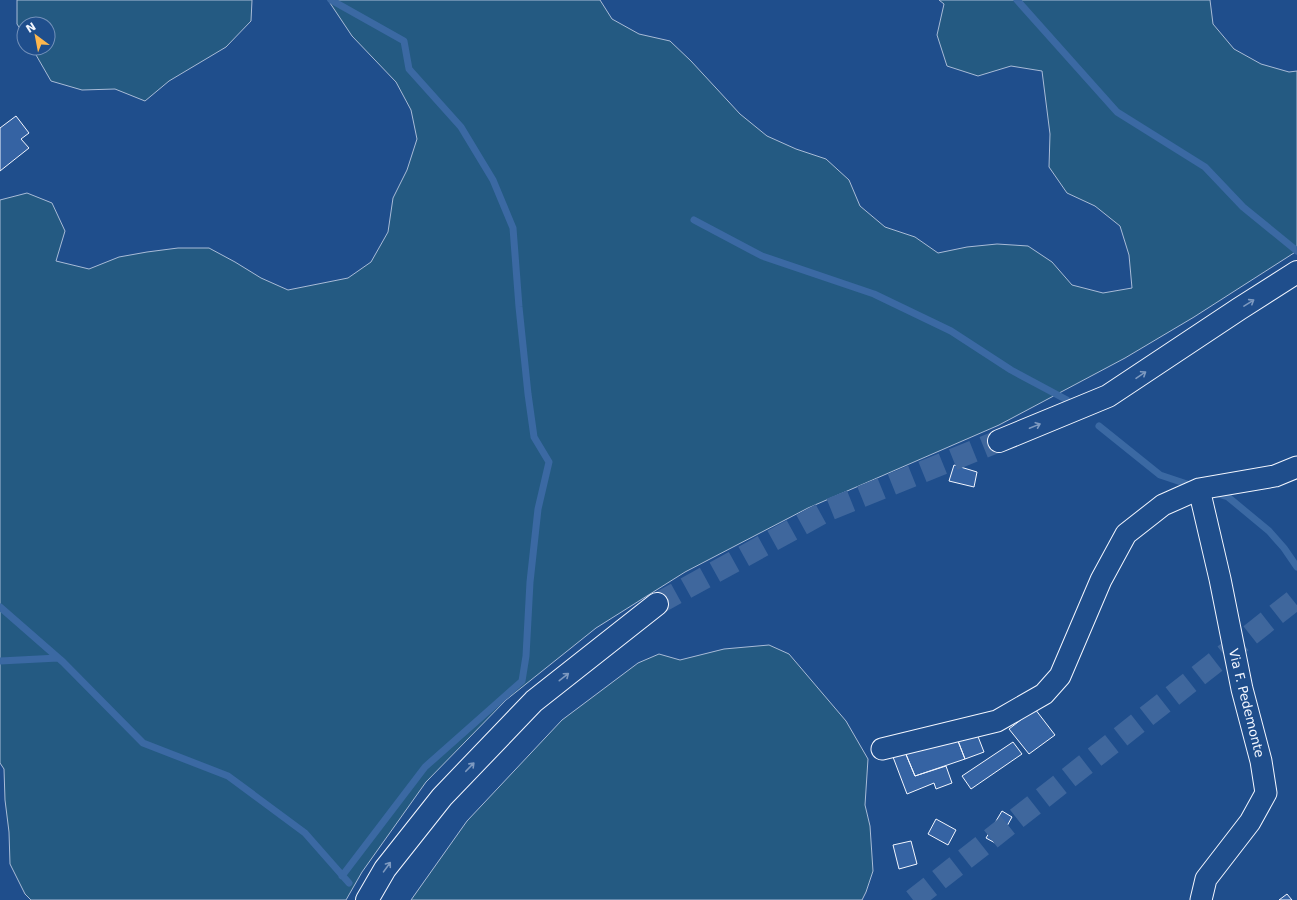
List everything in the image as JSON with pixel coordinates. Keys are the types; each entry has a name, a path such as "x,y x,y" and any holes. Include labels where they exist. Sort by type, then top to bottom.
{"highway":[{"path":"998,441 1108,396 1297,272"},
{"path":"367,900 385,869 442,797 534,701 657,604"}],"street":[{"path":"882,749 997,721 1044,694 1060,676 1101,580 1126,534 1163,505 1199,489 1275,476 1297,467"},
{"name":"Via F. Pedemonte","path":"1199,489 1220,579 1242,689 1261,761 1266,793 1250,822 1206,879 1201,900"}],"shaded area":[{"path":"17,0 252,0 251,21 226,47 169,81 145,101 115,89 82,90 51,81 37,56 56,56 56,16 17,16"},
{"path":"328,0 600,0 612,19 639,34 670,41 691,61 740,114 767,136 796,149 826,159 849,180 860,206 885,227 915,237 938,253 967,247 997,244 1028,246 1052,262 1072,285 1103,293 1132,288 1129,255 1120,226 1095,206 1067,193 1049,167 1050,134 1042,71 1011,66 978,76 947,66 937,35 944,4 939,0 1210,0 1213,24 1234,49 1261,64 1289,72 1297,71 1297,251 1194,317 1125,358 999,425 808,508 685,572 596,628 506,700 426,782 362,872 346,900 31,900 25,894 10,864 4,769 0,763 0,200 27,193 52,203 65,231 56,261 89,269 119,257 147,252 178,248 209,248 261,278 288,290 348,278 371,262 388,232 393,198 407,170 417,139 411,110 396,82 352,36"},
{"path":"769,645 789,654 846,721 868,759 865,805 870,826 873,871 862,900 411,900 467,821 562,720 638,663 659,654 680,660 724,649"}],"building":[{"path":"16,116 29,133 21,139 29,148 0,171 0,128"},
{"path":"954,465 977,472 974,487 949,481"},
{"path":"1035,709 1055,735 1029,754 1009,729"},
{"path":"977,734 984,752 965,759 958,741"},
{"path":"958,741 965,759 915,776 905,752"},
{"path":"1013,742 1022,754 971,789 962,776"},
{"path":"905,752 915,776 946,766 952,783 936,789 934,783 907,794 893,757"},
{"path":"1002,811 1012,817 997,844 986,838"},
{"path":"936,819 956,830 948,845 928,834"},
{"path":"911,841 917,864 899,869 893,845"},
{"path":"1287,894 1292,900 1279,900"}],"waterway":[{"path":"331,0 404,41 409,69 461,127 493,180 513,228 519,307 534,437 549,462 538,509 530,582 526,656 522,681 425,767 342,876"},
{"path":"1017,0 1117,112 1205,167 1243,207 1297,251"},
{"path":"694,220 762,256 874,294 951,331 1011,370 1067,400"},
{"path":"1099,426 1160,475 1193,486"},
{"path":"1215,493 1228,497 1269,531 1284,548 1297,567"},
{"path":"0,607 63,662 143,743 228,776 305,833 349,883"},
{"path":"0,661 58,658"}],"tunnel":[{"path":"657,604 828,510 999,441"},
{"path":"913,900 1297,598"}]}
